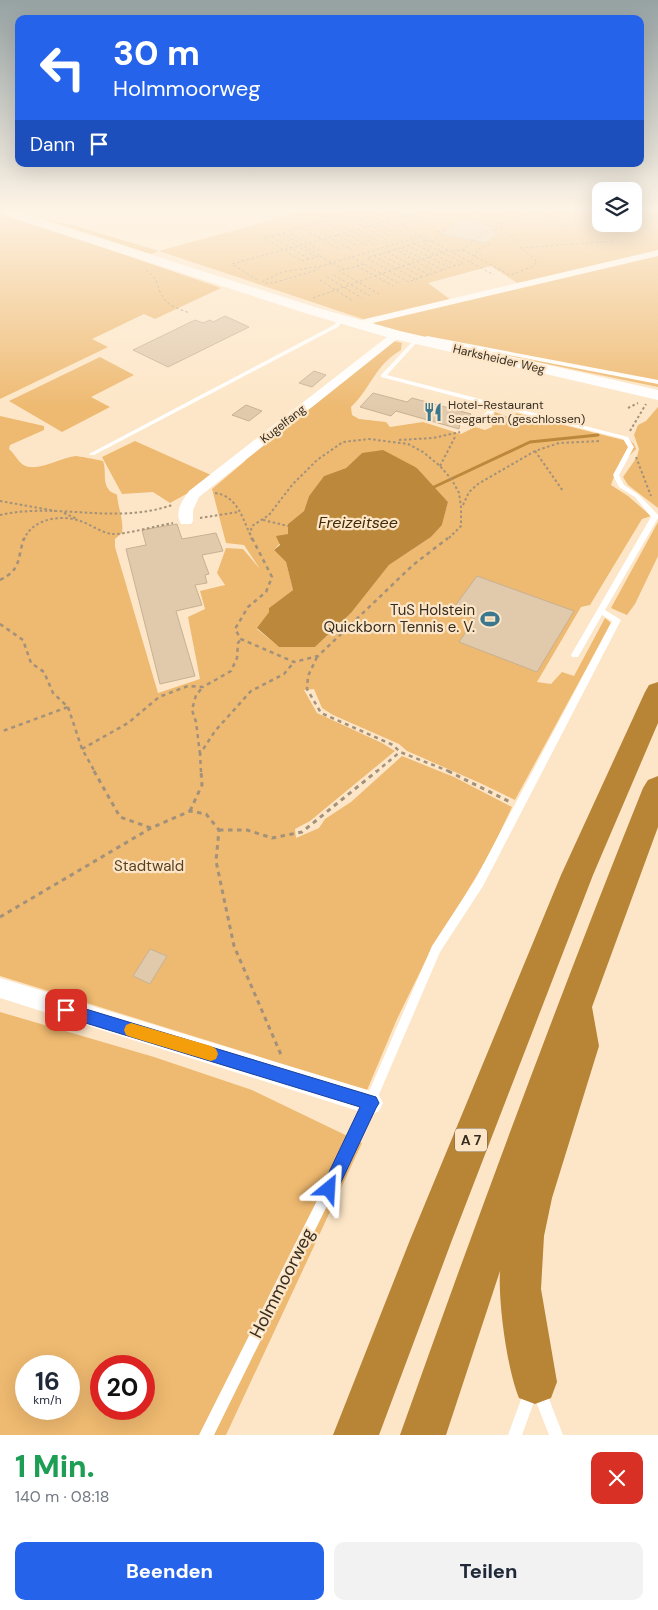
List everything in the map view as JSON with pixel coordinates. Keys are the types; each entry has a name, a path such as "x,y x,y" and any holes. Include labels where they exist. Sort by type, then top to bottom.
{"highway":[{"name":"A 7","path":"357,1425 577,875 658,692"},
{"path":"423,1435 480,1266 575,1004 658,788"},
{"path":"535,1382 520,1289 524,1236 532,1198 581,1046 575,1004"}],"main road":[{"name":"Harksheider Weg","path":"209,277 396,336 658,394"}],"street":[{"path":"365,326 369,321 552,277"},
{"name":"Kugelfang","path":"181,522 186,505 194,494 396,336"},
{"path":"0,988 116,1026 371,1103"}],"lane":[{"path":"92,454 292,350 336,326 342,320"},
{"path":"365,326 658,382"},
{"path":"416,340 383,376 626,438 631,447 616,475 621,486 638,496 655,517 575,655"},
{"path":"464,424 476,424 484,420 496,405"},
{"name":"Holmmoorweg","path":"206,1435 371,1103 436,949 479,883 617,620 600,611"},
{"path":"515,1435 535,1382"},
{"path":"535,1382 556,1435"}],"path":[{"path":"155,277 158,292 173,308 190,313"},
{"path":"254,277 278,287"},
{"path":"246,289 271,277"},
{"path":"262,282 273,283 293,277"},
{"path":"326,277 362,298"},
{"path":"337,277 370,296"},
{"path":"348,277 379,294"},
{"path":"310,299 371,277"},
{"path":"376,277 393,286"},
{"path":"388,277 400,284"},
{"path":"400,277 408,282 422,277"},
{"path":"412,277 416,279"},
{"path":"320,280 354,300"},
{"path":"628,408 641,400"},
{"path":"250,534 252,526 263,520 292,485 317,460 343,442 456,435 476,424"},
{"path":"440,466 456,435"},
{"path":"520,807 479,785 400,752 393,745 321,713 307,690 308,676 318,656 414,565 439,547 461,526 463,505 469,492 478,484 536,451 559,443 596,442 614,436"},
{"path":"398,440 418,447 430,455 455,482 463,505"},
{"path":"631,447 642,469 654,508 651,512"},
{"path":"536,451 563,490"},
{"path":"0,501 60,512 112,534 181,522"},
{"path":"0,515 24,511 109,515"},
{"path":"210,516 238,512 254,546 272,577 266,592 248,608 235,629 241,639 294,662"},
{"path":"0,580 12,574 17,566 27,531 40,523 57,518 78,520"},
{"path":"263,520 288,526"},
{"path":"0,624 23,640 31,663 44,672 54,692 68,707 82,749 120,817 151,828"},
{"path":"190,811 202,785 196,722 192,710 196,695 202,687 231,671 238,658 238,644 241,639"},
{"path":"200,754 215,731 251,691 284,674 294,662 318,656"},
{"path":"82,749 128,723 159,696 188,686 202,687"},
{"path":"0,732 68,707"},
{"path":"218,830 247,830 272,838 302,832 400,752"},
{"path":"0,917 151,828 190,811 206,814 218,830 216,862 234,946 292,1078"}],"green space":[{"path":"0,277 189,277 221,288 155,319 144,314 92,339 108,347 0,399"},
{"path":"237,277 450,277 428,283 451,300 519,284 508,277 658,277 658,387 425,339 377,325"},
{"name":"Stadtwald","path":"394,341 402,343 401,350 385,363 351,407 352,415 359,419 386,422 390,427 423,422 461,434 475,427 485,430 492,427 495,412 508,417 515,416 516,413 623,440 626,437 634,444 636,449 617,468 611,485 628,496 651,516 642,519 590,605 581,607 537,682 551,684 562,672 574,676 605,618 611,623 515,800 407,751 399,744 333,715 322,708 314,689 304,690 317,713 395,751 310,821 295,829 296,838 319,828 325,819 351,802 402,756 454,777 512,807 489,855 425,962 397,1019 365,1095 254,1055 0,976 0,416 44,426 44,430 10,445 9,449 27,467 41,466 76,456 103,461 106,484 110,491 117,495 122,519 122,533 115,539 115,547 158,693 200,679 188,617 205,609 200,591 225,585 217,573 226,548 243,549 260,569 244,545 226,543 212,489 244,462 250,452","holes":["362,453 417,468 448,502 442,525 431,537 389,565 351,613 315,647 279,647 257,629 269,612 269,608 293,590 286,562 274,550 288,534 288,524 304,511 309,496 324,476 346,468"]},
{"path":"100,357 134,375 91,397 110,407 62,432 9,401"},
{"path":"658,407 658,508 628,485 623,477 637,457 639,449 634,435 638,425 646,421"},
{"path":"135,441 211,475 188,493 170,503 153,492 122,494 102,457"},
{"path":"658,522 658,556 635,604 627,615 611,608"},
{"path":"0,1012 154,1057 252,1090 362,1143 226,1435 0,1435"}],"water":[{"name":"Freizeitsee","path":"383,450 417,468 448,502 442,525 431,537 389,565 351,613 315,647 279,647 257,628 269,612 269,608 293,590 286,562 274,550 280,545 276,536 288,534 288,524 304,511 309,496 324,476 346,468 362,453"}],"building":[{"path":"225,316 249,327 168,367 133,350 195,320 203,323 210,320 213,322"},
{"path":"314,371 326,375 312,387 299,383"},
{"name":"Hotel-Restaurant Seegarten (geschlossen)","path":"373,393 407,402 412,398 471,414 466,420 460,422 459,429 396,411 391,416 360,407"},
{"path":"246,405 262,411 249,421 232,415"},
{"path":"177,524 182,539 216,533 223,551 202,555 209,574 205,575 207,583 195,585 202,605 176,611 195,676 160,684 126,549 146,545 142,530"},
{"path":"477,576 574,611 537,672 459,642 475,619 452,610"},
{"path":"150,949 167,956 150,984 133,976"}],"waterway":[{"path":"434,487 530,442 598,435"}],"slow traffic":[{"path":"131,1030 211,1054"}],"place":[{"name":"Hotel-Restaurant Seegarten (geschlossen)","path":"433,412"},
{"name":"TuS Holstein Quickborn Tennis e. V.","path":"490,619"}],"route":[{"path":"66,1010 371,1103 329,1189"}]}
